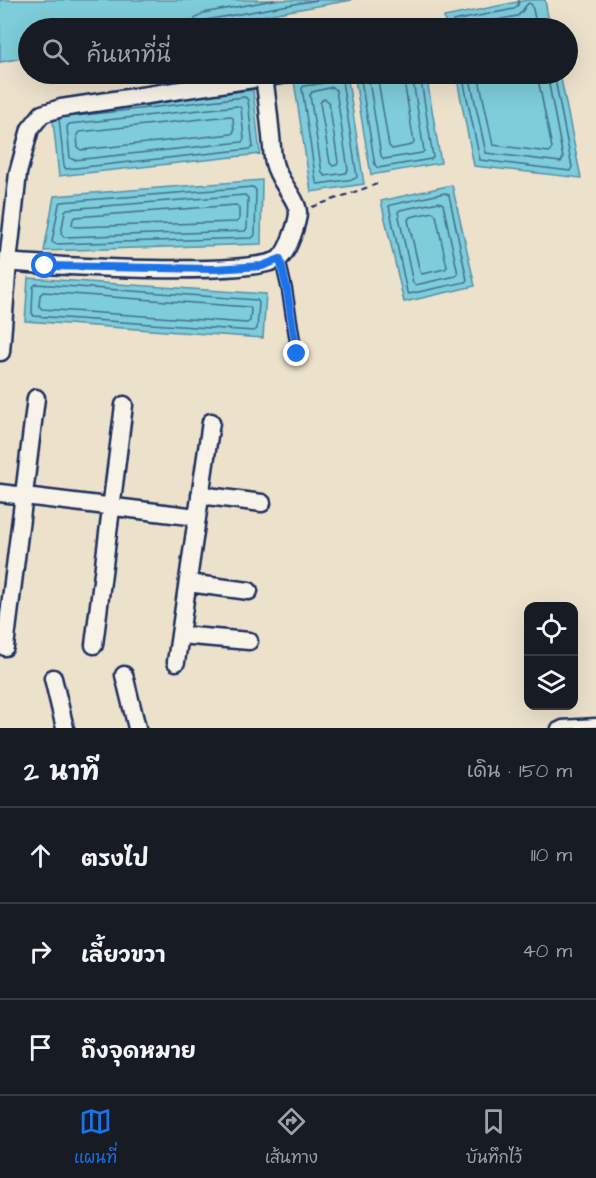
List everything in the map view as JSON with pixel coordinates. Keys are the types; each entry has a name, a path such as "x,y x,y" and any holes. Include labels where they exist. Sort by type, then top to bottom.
{"street":[{"path":"1,352 18,173 30,129 42,114 70,106 217,84"},
{"path":"8,262 45,266 214,269 262,266 280,259 289,245 298,212 274,163 265,84"},
{"path":"0,176 18,173"},
{"path":"4,647 36,398"},
{"path":"94,645 124,405"},
{"path":"176,662 211,422"},
{"path":"0,493 197,517"},
{"path":"200,495 262,503"},
{"path":"188,583 249,591"},
{"path":"180,635 249,641"},
{"path":"124,675 137,728"},
{"path":"53,678 64,728"}],"lane":[{"path":"280,259 297,354"},
{"path":"556,728 562,725 596,723"}],"path":[{"path":"298,212 377,184"}],"water":[{"path":"0,0 352,0 248,18 18,18 18,59 0,62"},
{"path":"527,0 545,0 548,18 444,18"},
{"path":"294,84 349,84 364,184 311,192"},
{"path":"356,84 428,84 441,163 371,175"},
{"path":"458,84 562,84 581,178 474,166"},
{"path":"253,90 260,154 59,176 52,112"},
{"path":"262,180 261,244 44,251 54,196"},
{"path":"452,185 475,286 404,302 381,201"},
{"path":"28,278 266,294 263,338 25,321"}],"route":[{"path":"45,266 214,269 262,266 280,259 297,354"}]}
